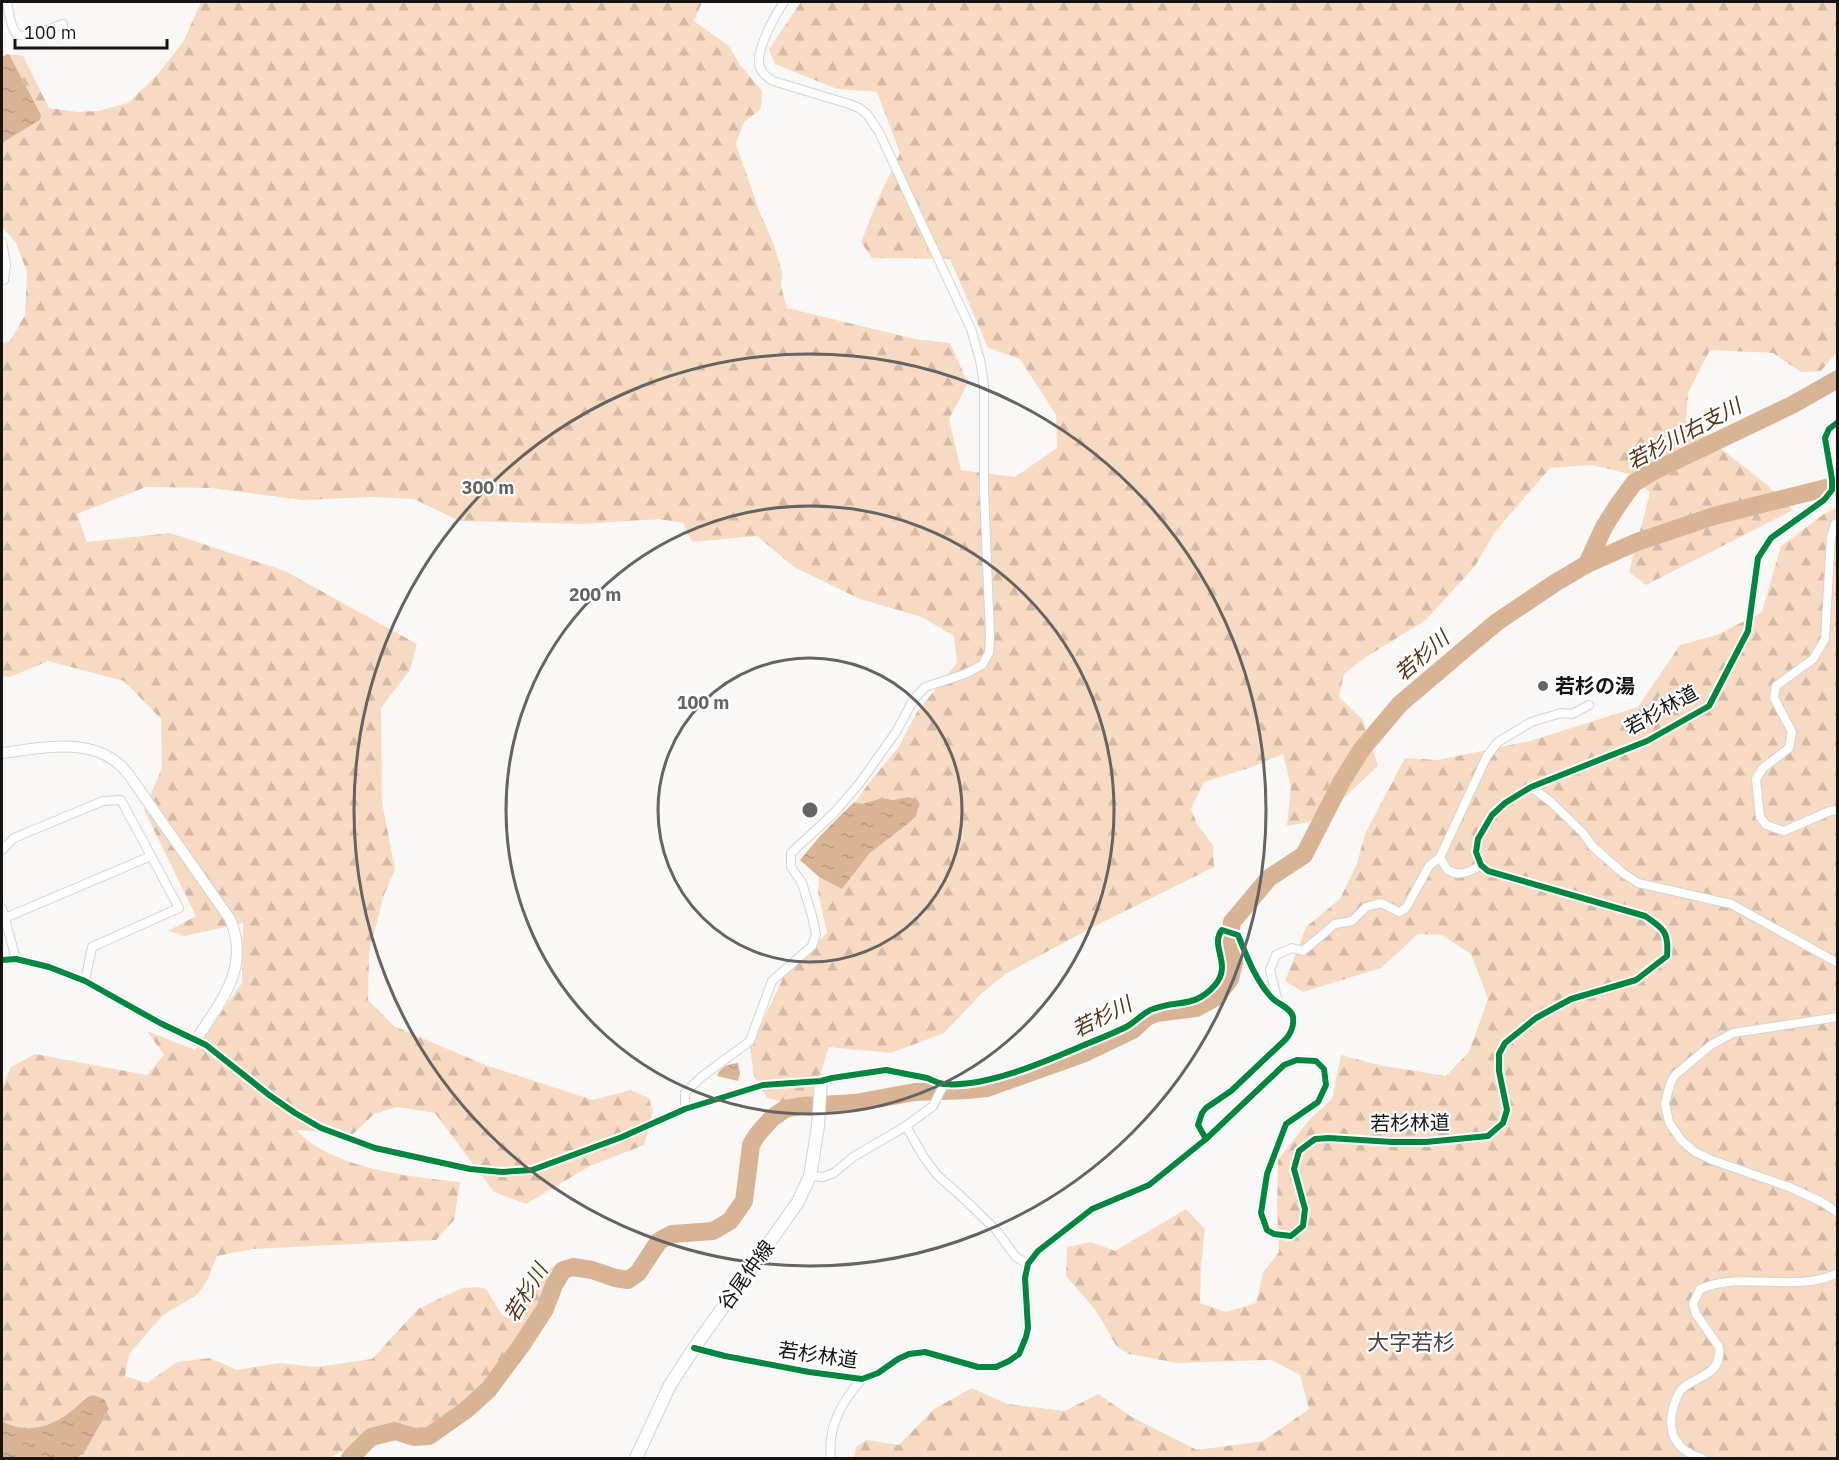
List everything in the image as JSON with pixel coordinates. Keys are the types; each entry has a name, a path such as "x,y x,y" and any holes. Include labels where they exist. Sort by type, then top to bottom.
{"main road":[{"name":"谷尾仲線","path":"636,1458 670,1385 798,1202 810,1176 818,1126 821,1087"}],"street":[{"path":"7,2 13,28 17,33 25,36 63,24"},
{"path":"685,1109 685,1093 700,1078 750,1041 772,981 812,946 816,934 812,916 802,883 791,867 791,853 834,813 860,784 896,732 914,699 925,687 965,674 982,665 989,653 984,489 984,385 971,329 879,132 867,114 849,104 773,81 761,69 759,62 765,39 784,2"},
{"path":"2,242 6,265 4,280"},
{"name":"若杉林道","path":"694,1348 809,1372 862,1379 878,1373 904,1357 925,1352 978,1367 996,1367 1009,1361 1019,1354 1026,1337 1028,1328 1025,1278 1028,1264 1038,1251 1092,1209 1149,1185 1206,1139 1284,1065 1297,1060 1316,1061 1324,1069 1326,1085 1318,1102 1286,1124 1267,1174 1261,1214 1267,1230 1274,1234 1291,1236 1303,1226 1305,1209 1294,1169 1299,1150 1315,1139 1426,1142 1488,1136 1503,1123 1507,1110 1499,1071 1499,1054 1505,1043 1536,1018 1571,999 1636,980 1667,956 1668,940 1660,926 1645,916 1488,871 1481,865 1476,852 1478,840 1492,815 1505,803 1531,787 1647,741 1709,706 1748,631 1758,558 1771,538 1824,500 1832,490 1825,438 1829,429 1838,422"},
{"path":"1838,522 1835,524 1831,537 1825,639 1813,659 1776,686 1774,698 1792,732 1789,748 1763,768 1756,779 1760,817 1766,825 1784,831 1838,810"},
{"path":"1278,1002 1270,970 1276,955 1292,948 1303,951 1335,924 1352,921 1366,907 1381,903 1399,912 1406,908 1429,866 1440,857 1487,756 1498,742 1531,722 1561,713 1572,714 1589,705"},
{"path":"2,753 78,747 98,751 115,761 129,774 230,919 237,947 234,973 230,985 196,1040"},
{"path":"1531,787 1551,802 1583,833 1593,847 1638,883 1731,904 1838,963"},
{"path":"2,850 14,838 103,801 121,800 179,908 92,947 85,981"},
{"path":"5,918 151,856"},
{"path":"1440,857 1448,870 1459,874 1470,872 1481,865"},
{"path":"2,908 16,959"},
{"path":"2,960 16,959 49,967 85,981 159,1023 196,1040 269,1095 321,1128 375,1148 470,1169 502,1172 532,1170 622,1137 685,1109 763,1085 821,1087 832,1078 886,1070 943,1085 983,1081 1002,1076 1058,1056 1129,1026 1151,1009 1191,1002 1203,997 1221,977 1223,963 1217,945 1222,930 1238,935 1260,981 1293,1017 1291,1032 1286,1039 1231,1090 1202,1113 1198,1125 1206,1139"},
{"path":"1838,1017 1733,1033 1711,1045 1675,1075 1665,1103 1669,1122 1681,1140 1695,1152 1789,1187 1822,1202 1838,1213"},
{"path":"810,1176 823,1177 834,1173 853,1156 906,1126 933,1106 943,1085"},
{"path":"906,1126 937,1175 996,1230 1016,1257 1028,1264"},
{"path":"1702,1458 1691,1456 1682,1450 1673,1435 1670,1418 1677,1397 1683,1388 1716,1367 1720,1353 1719,1347 1696,1314 1693,1304 1700,1289 1713,1284 1739,1280 1810,1281 1838,1273"},
{"path":"831,1458 829,1446 834,1422 850,1392 862,1379"}],"green space":[{"path":"201,2 702,2 694,21 729,46 740,65 762,91 761,109 744,122 736,144 774,245 782,272 781,287 787,308 915,339 950,343 968,383 949,419 961,470 1015,477 1057,448 1056,415 1020,359 988,348 950,259 872,258 861,242 900,153 877,92 837,89 775,64 769,49 801,2 1837,2 1837,352 1821,371 1801,372 1773,353 1710,350 1688,393 1686,421 1766,484 1793,510 1646,585 1629,572 1650,493 1633,475 1592,465 1550,468 1495,532 1475,566 1426,620 1363,659 1344,674 1339,697 1363,720 1378,766 1346,796 1309,822 1287,826 1291,786 1283,754 1252,767 1204,782 1191,809 1197,824 1213,845 1214,867 1007,973 981,994 944,1033 891,1053 829,1047 813,1096 783,1102 767,1098 754,1076 750,1048 785,974 827,933 818,892 819,877 842,889 870,853 916,815 908,797 893,800 882,798 862,804 855,802 898,748 917,712 957,663 954,636 922,617 860,599 794,567 757,536 692,542 683,523 658,519 583,524 459,521 414,499 373,497 302,500 211,488 146,487 77,514 87,542 170,533 285,571 417,644 410,670 381,708 382,802 395,870 384,895 369,952 368,1000 394,1026 485,1065 593,1100 630,1090 649,1098 653,1112 644,1145 590,1166 526,1204 494,1192 435,1113 397,1107 374,1114 353,1134 296,1130 311,1143 350,1162 395,1173 460,1182 454,1220 436,1240 253,1249 217,1256 207,1281 197,1295 163,1315 129,1354 125,1376 147,1383 177,1362 210,1358 237,1370 279,1363 316,1367 372,1359 418,1309 462,1288 486,1289 502,1315 510,1319 546,1272 556,1265 556,1302 495,1391 414,1445 395,1440 372,1447 340,1452 330,1458 77,1458 84,1453 109,1409 85,1397 68,1415 48,1426 26,1428 2,1421 2,1088 11,1067 35,1054 147,1075 164,1055 147,1031 195,1050 242,983 243,923 185,936 168,931 196,916 144,810 162,768 161,719 124,681 48,661 10,677 2,676 2,343 10,341 25,315 27,272 16,243 2,227 2,143 40,120 41,115 9,54 23,56 49,108 78,112 98,111 128,103 159,73 183,42"},
{"path":"1837,507 1837,1458 854,1458 856,1447 866,1440 899,1445 934,1409 972,1388 1007,1404 1065,1411 1098,1394 1130,1416 1197,1450 1263,1441 1309,1409 1300,1375 1271,1360 1177,1363 1129,1354 1117,1347 1097,1312 1066,1276 1067,1247 1091,1242 1115,1251 1186,1209 1205,1229 1200,1303 1226,1312 1256,1303 1263,1273 1279,1252 1278,1160 1310,1119 1332,1099 1341,1055 1379,1065 1446,1076 1469,1052 1488,999 1471,954 1442,935 1418,934 1381,968 1303,992 1285,981 1306,927 1340,899 1357,864 1365,834 1405,758 1438,760 1530,741 1638,707 1680,645 1717,635 1762,612 1781,546"}],"water":[{"path":"7,54 41,115 40,120 2,143 2,57"},
{"path":"908,797 918,800 916,816 870,853 842,889 819,877 800,860 854,802 862,804 882,798 893,800"},
{"path":"738,1063 740,1073 738,1081 717,1076 720,1070"},
{"path":"93,1395 104,1399 109,1409 84,1453 77,1458 2,1458 2,1421 21,1428 40,1427 66,1415 84,1399"}],"waterway":[{"name":"若杉川右支川","path":"1587,564 1604,527 1634,483 1652,472 1792,405 1838,379"},
{"name":"若杉川","path":"350,1458 371,1437 395,1431 414,1437 429,1436 466,1410 489,1389 521,1346 545,1309 554,1285 563,1270 573,1267 628,1280 638,1273 659,1241 672,1234 713,1231 730,1221 744,1201 751,1145 772,1118 785,1109 855,1103 915,1092 987,1088 1085,1053 1133,1030 1147,1017 1156,1013 1196,1008 1216,997 1230,979 1234,963 1228,946 1232,922 1269,878 1304,855 1342,781 1362,749 1400,704 1497,622 1587,564 1637,542 1714,516 1838,485"}],"cycle path":[{"path":"694,1348 809,1372 862,1379 878,1373 909,1354 925,1352 978,1367 996,1367 1009,1361 1019,1354 1026,1337 1028,1328 1025,1278 1028,1264 1038,1251 1092,1209 1149,1185 1206,1139 1284,1065 1297,1060 1316,1061 1324,1069 1326,1085 1318,1102 1286,1124 1267,1174 1261,1213 1267,1230 1274,1234 1291,1236 1303,1226 1305,1209 1294,1169 1299,1151 1315,1139 1426,1142 1488,1136 1503,1123 1507,1110 1499,1071 1499,1054 1505,1043 1536,1018 1571,999 1636,980 1667,956 1667,941 1664,932 1657,924 1645,916 1488,871 1481,865 1476,852 1478,839 1492,815 1505,803 1531,787 1647,741 1709,706 1748,631 1758,558 1771,538 1824,500 1832,490 1825,438 1829,429 1838,422"},
{"path":"2,960 16,959 49,967 85,981 160,1023 206,1045 269,1095 321,1128 375,1148 470,1169 502,1172 532,1170 622,1137 685,1109 763,1085 821,1081 886,1070 927,1078 944,1084 961,1084 979,1082 1018,1071 1130,1025 1149,1010 1193,1001 1207,993 1215,985 1222,970 1218,942 1222,930 1238,935 1261,984 1272,998 1290,1011 1293,1023 1286,1039 1231,1091 1202,1113 1198,1125 1206,1139"}],"place":[{"name":"若杉の湯","path":"1543,686"}],"district":[{"name":"大字若杉","path":"1411,1342"}]}
